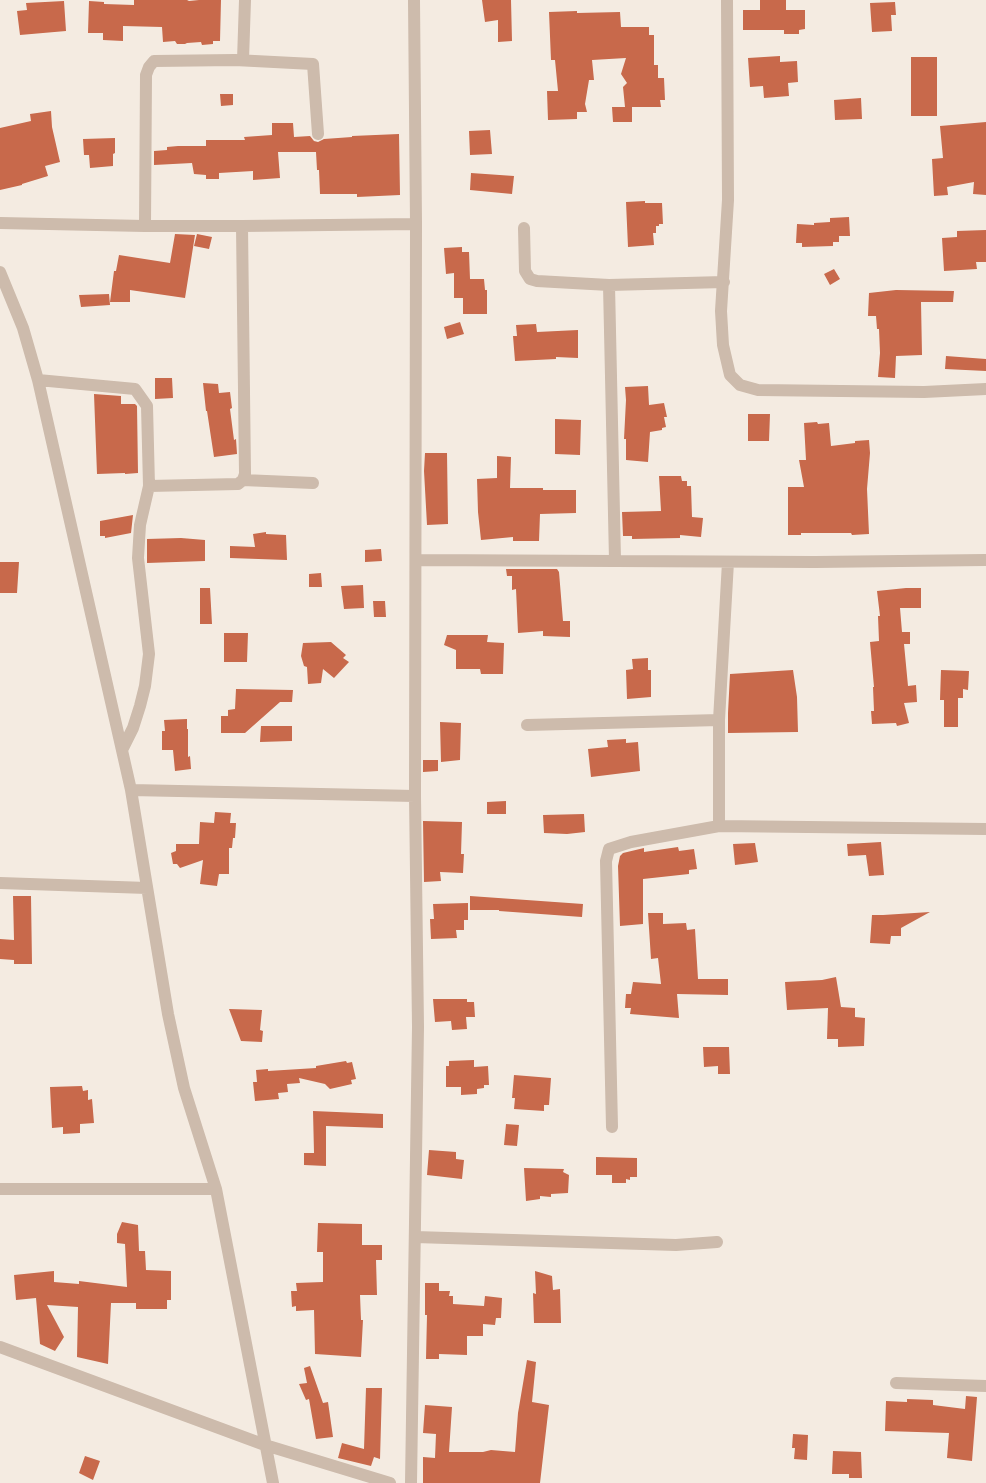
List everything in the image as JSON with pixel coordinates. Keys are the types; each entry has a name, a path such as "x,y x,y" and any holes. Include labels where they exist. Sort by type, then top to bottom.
{"street":[{"path":"242,60 245,0"},
{"path":"411,1483 418,1027 415,796 416,224 414,0"},
{"path":"727,0 728,200 721,311 723,345 730,375 740,385 758,390 924,392 986,389"},
{"path":"145,226 146,75 154,61 242,60 313,64 318,134"},
{"path":"0,223 145,226 416,224"},
{"path":"150,486 238,484 243,480 246,458 242,226"},
{"path":"524,228 525,271 530,279 537,281 609,285 724,282"},
{"path":"0,272 22,328 38,380 122,750 131,790 168,1014 184,1088 216,1189 273,1483"},
{"path":"609,285 615,560"},
{"path":"38,380 135,389 147,406 150,486 140,525 138,558 149,654 145,686 140,706 133,728 122,750"},
{"path":"243,480 313,482"},
{"path":"416,560 728,562 986,560"},
{"path":"719,826 719,720 728,562"},
{"path":"527,725 719,720"},
{"path":"131,790 415,796"},
{"path":"612,1127 606,861 609,849 631,842 719,826 986,829"},
{"path":"0,883 146,888"},
{"path":"0,1189 216,1189"},
{"path":"415,1237 676,1246 717,1242"},
{"path":"0,1347 265,1445 390,1483"},
{"path":"896,1384 986,1386"}],"building":[{"path":"134,0 221,0 220,41 213,41 213,44 202,45 201,42 177,44 175,41 163,42 162,27 123,26 123,41 103,40 103,33 88,33 89,1 104,2 104,4 134,5"},
{"path":"482,0 511,0 512,41 498,42 498,20 485,22"},
{"path":"760,0 786,0 786,10 805,10 805,29 799,30 799,34 784,34 784,30 743,30 743,10 760,10"},
{"path":"64,1 66,31 20,35 17,11 27,10 26,3"},
{"path":"895,2 896,15 891,15 892,31 872,32 870,3"},
{"path":"577,11 577,13 620,12 621,27 649,27 649,35 654,35 654,65 658,65 658,78 664,78 665,100 660,100 661,107 632,107 632,122 613,122 612,107 625,107 623,87 627,83 621,74 626,58 592,60 594,80 589,80 585,104 587,112 577,112 577,119 548,120 547,91 558,91 555,60 551,60 549,12"},
{"path":"780,56 780,62 797,61 798,82 788,83 789,96 764,98 763,86 750,87 748,58"},
{"path":"911,57 937,57 937,116 911,116"},
{"path":"220,94 233,94 233,105 221,106"},
{"path":"861,98 862,119 835,120 834,100"},
{"path":"51,111 52,127 60,162 45,166 48,176 0,190 0,128 31,121 30,114"},
{"path":"986,122 986,195 973,194 974,182 947,187 948,195 934,196 932,159 943,158 940,126"},
{"path":"272,123 293,123 294,137 310,136 314,141 318,142 324,139 352,136 399,134 400,195 357,197 357,194 320,194 316,152 278,152 280,178 253,180 253,171 219,173 219,179 206,179 206,175 194,174 192,163 154,165 154,151 167,150 167,147 206,146 206,140 245,140 244,137 272,135"},
{"path":"490,130 492,154 470,155 469,131"},
{"path":"115,138 113,166 90,168 89,155 84,155 83,139"},
{"path":"471,173 514,176 512,194 470,190"},
{"path":"645,201 645,203 662,203 663,224 656,226 656,233 653,233 654,245 628,247 626,202"},
{"path":"849,217 850,236 839,236 839,242 833,242 833,246 802,247 802,243 796,243 797,224 814,225 814,223 830,222 830,218"},
{"path":"986,230 986,262 976,262 977,269 944,271 942,238 957,237 957,231"},
{"path":"175,234 195,235 185,298 130,290 130,302 110,302 114,271 116,271 119,255 170,263"},
{"path":"197,234 212,237 209,249 194,246"},
{"path":"462,247 462,252 469,252 470,279 484,279 485,290 487,290 487,314 463,314 463,298 454,298 454,273 446,274 444,248"},
{"path":"834,269 840,279 830,285 824,274"},
{"path":"896,290 954,291 953,302 921,302 922,355 896,356 895,378 878,377 879,329 877,329 876,316 868,316 869,293"},
{"path":"109,294 110,305 81,307 79,295"},
{"path":"460,322 464,334 447,339 444,327"},
{"path":"536,324 537,332 578,330 578,358 556,357 556,359 515,361 513,336 517,336 516,325"},
{"path":"946,356 986,359 986,371 945,369"},
{"path":"155,378 172,378 173,398 155,399"},
{"path":"203,383 218,384 219,393 230,392 232,408 230,409 237,454 214,457"},
{"path":"648,386 649,405 664,403 667,417 664,417 666,427 662,428 662,430 650,432 648,462 626,460 626,439 624,439 625,387"},
{"path":"94,394 121,396 121,404 135,404 137,406 138,473 97,474"},
{"path":"748,414 770,414 769,441 748,441"},
{"path":"555,419 581,420 580,455 555,454"},
{"path":"817,422 818,424 829,423 831,446 869,440 870,453 867,489 869,534 801,533 801,535 788,535 788,487 804,487 799,460 806,460 804,423"},
{"path":"425,453 447,453 448,524 427,525"},
{"path":"497,456 511,457 510,488 576,490 576,513 540,514 539,541 513,541 513,537 481,540 477,479 497,478"},
{"path":"659,476 681,476 682,481 687,481 687,486 691,486 692,517 703,518 701,537 680,535 680,538 632,539 632,536 623,536 622,512 661,511"},
{"path":"133,515 131,533 105,538 105,536 100,536 100,521"},
{"path":"266,532 266,534 286,535 287,560 230,558 230,546 255,547 253,534"},
{"path":"181,538 205,540 205,561 147,563 147,539"},
{"path":"381,549 382,561 365,562 365,550"},
{"path":"0,562 19,562 17,593 0,593"},
{"path":"506,569 557,569 559,572 563,621 570,621 570,637 543,636 543,631 518,633 516,589 512,590 512,576 507,576"},
{"path":"321,573 322,587 309,587 309,574"},
{"path":"363,585 364,608 344,609 341,586"},
{"path":"200,588 210,588 212,624 200,624"},
{"path":"921,588 921,608 900,608 902,632 910,632 910,644 904,644 908,686 916,685 917,702 904,703 909,723 897,726 896,723 872,724 871,711 874,711 874,687 870,642 879,641 878,616 880,616 877,591"},
{"path":"373,601 385,601 386,617 374,617"},
{"path":"224,633 248,633 247,662 224,662"},
{"path":"447,635 488,635 487,642 504,643 503,674 481,674 480,669 456,669 456,650 444,645"},
{"path":"331,642 346,655 343,658 349,662 334,678 323,669 321,683 308,684 307,667 304,666 301,656 303,643"},
{"path":"648,658 648,670 651,670 651,697 627,699 626,670 633,669 632,659"},
{"path":"793,670 797,697 798,732 728,733 730,674"},
{"path":"941,670 969,671 968,690 963,689 963,698 958,698 958,727 944,727 944,700 940,700"},
{"path":"236,689 293,690 292,702 280,702 245,733 221,733 221,716 228,716 228,710 235,709"},
{"path":"187,719 188,757 190,756 191,769 175,771 173,750 162,750 162,731 165,731 164,720"},
{"path":"440,722 461,723 460,760 441,762"},
{"path":"261,726 292,726 292,741 260,742"},
{"path":"626,739 626,743 638,742 640,771 591,777 588,749 608,747 607,740"},
{"path":"423,760 438,760 438,771 423,772"},
{"path":"506,801 506,814 487,814 487,802"},
{"path":"215,812 231,813 230,823 236,823 235,838 233,838 232,848 229,848 229,874 219,874 217,886 200,884 203,860 180,868 177,864 173,864 171,853 176,851 176,844 199,844 200,822 214,823"},
{"path":"584,814 585,832 567,834 544,833 543,815"},
{"path":"423,821 462,822 461,854 464,854 463,873 440,872 441,881 424,882"},
{"path":"881,842 884,875 869,876 866,855 848,856 847,844"},
{"path":"755,843 758,862 735,865 733,844"},
{"path":"678,847 679,851 694,849 697,869 689,870 689,874 643,879 643,924 620,926 618,866 620,856 623,853 644,848 644,852"},
{"path":"13,896 31,896 32,964 14,964 14,960 0,959 0,939 14,940"},
{"path":"470,896 583,904 582,917 499,910 470,910"},
{"path":"468,903 468,920 464,920 464,930 456,930 457,938 431,939 430,919 434,919 433,904"},
{"path":"930,912 901,928 901,936 891,936 890,944 870,943 872,915"},
{"path":"648,913 663,913 663,924 686,923 687,930 695,929 698,979 728,979 728,995 677,994 679,1018 630,1014 631,1008 625,1008 626,994 631,994 633,982 661,984 658,958 651,959"},
{"path":"836,977 841,1007 855,1008 855,1017 865,1018 864,1046 838,1047 838,1039 827,1039 828,1008 787,1010 785,982 822,980"},
{"path":"433,999 467,999 467,1002 474,1002 475,1017 466,1017 467,1029 452,1030 451,1021 435,1022"},
{"path":"229,1009 262,1010 260,1030 263,1031 262,1042 241,1041"},
{"path":"703,1047 729,1047 730,1074 718,1074 718,1066 704,1067"},
{"path":"474,1060 474,1067 488,1066 489,1085 484,1085 484,1088 477,1089 477,1094 461,1095 461,1087 446,1087 446,1066 449,1066 449,1061"},
{"path":"346,1061 347,1063 352,1062 356,1079 351,1080 352,1084 330,1089 325,1084 299,1078 300,1083 287,1084 288,1092 278,1093 279,1099 255,1101 253,1082 257,1082 256,1070 316,1068 316,1066"},
{"path":"514,1075 551,1078 549,1105 544,1105 544,1111 514,1109 515,1098 512,1098"},
{"path":"82,1086 83,1091 88,1090 88,1100 92,1099 94,1123 80,1124 80,1133 63,1134 63,1127 52,1128 50,1087"},
{"path":"313,1111 383,1114 383,1128 326,1126 326,1166 304,1165 304,1153 314,1153"},
{"path":"506,1124 519,1125 517,1146 504,1145"},
{"path":"429,1150 456,1152 456,1159 464,1160 462,1179 427,1175"},
{"path":"596,1157 637,1158 637,1177 630,1177 630,1180 626,1179 626,1183 612,1183 612,1175 596,1175"},
{"path":"524,1168 564,1169 563,1172 569,1175 568,1193 551,1194 551,1197 540,1196 540,1199 526,1201"},
{"path":"122,1222 138,1225 139,1251 145,1251 146,1270 171,1271 171,1300 167,1300 167,1309 136,1309 136,1303 111,1303 108,1364 77,1357 78,1307 47,1305 64,1337 55,1351 40,1344 36,1298 16,1300 14,1275 54,1271 54,1282 79,1284 79,1281 127,1287 125,1244 117,1243 117,1234"},
{"path":"318,1223 362,1224 362,1245 382,1245 382,1260 376,1260 377,1295 360,1295 361,1320 363,1320 361,1357 315,1354 314,1310 296,1311 296,1306 292,1307 291,1291 297,1291 296,1283 323,1282 323,1252 317,1252"},
{"path":"535,1271 552,1276 553,1290 560,1289 561,1323 534,1323 533,1293 536,1294"},
{"path":"425,1283 439,1283 439,1291 450,1291 449,1296 453,1296 453,1304 484,1306 485,1296 502,1298 501,1318 496,1318 495,1325 483,1324 483,1336 467,1336 467,1355 439,1354 439,1359 426,1359 427,1315 425,1315"},
{"path":"527,1360 536,1362 532,1402 549,1405 540,1483 423,1483 423,1457 435,1458 436,1434 423,1433 425,1405 452,1407 449,1452 483,1452 491,1450 515,1452 518,1413"},
{"path":"310,1366 323,1403 328,1402 333,1437 316,1439 309,1399 306,1400 299,1384 307,1383 304,1368"},
{"path":"366,1388 382,1388 380,1459 374,1457 371,1466 338,1458 342,1443 364,1449"},
{"path":"966,1396 977,1397 972,1461 947,1458 949,1433 885,1431 886,1401 907,1402 907,1399 933,1400 933,1405 965,1409"},
{"path":"793,1434 808,1435 807,1460 794,1459 795,1448 792,1448"},
{"path":"833,1451 861,1452 862,1478 849,1478 849,1474 832,1474"},
{"path":"85,1456 100,1461 93,1480 79,1473"}]}
